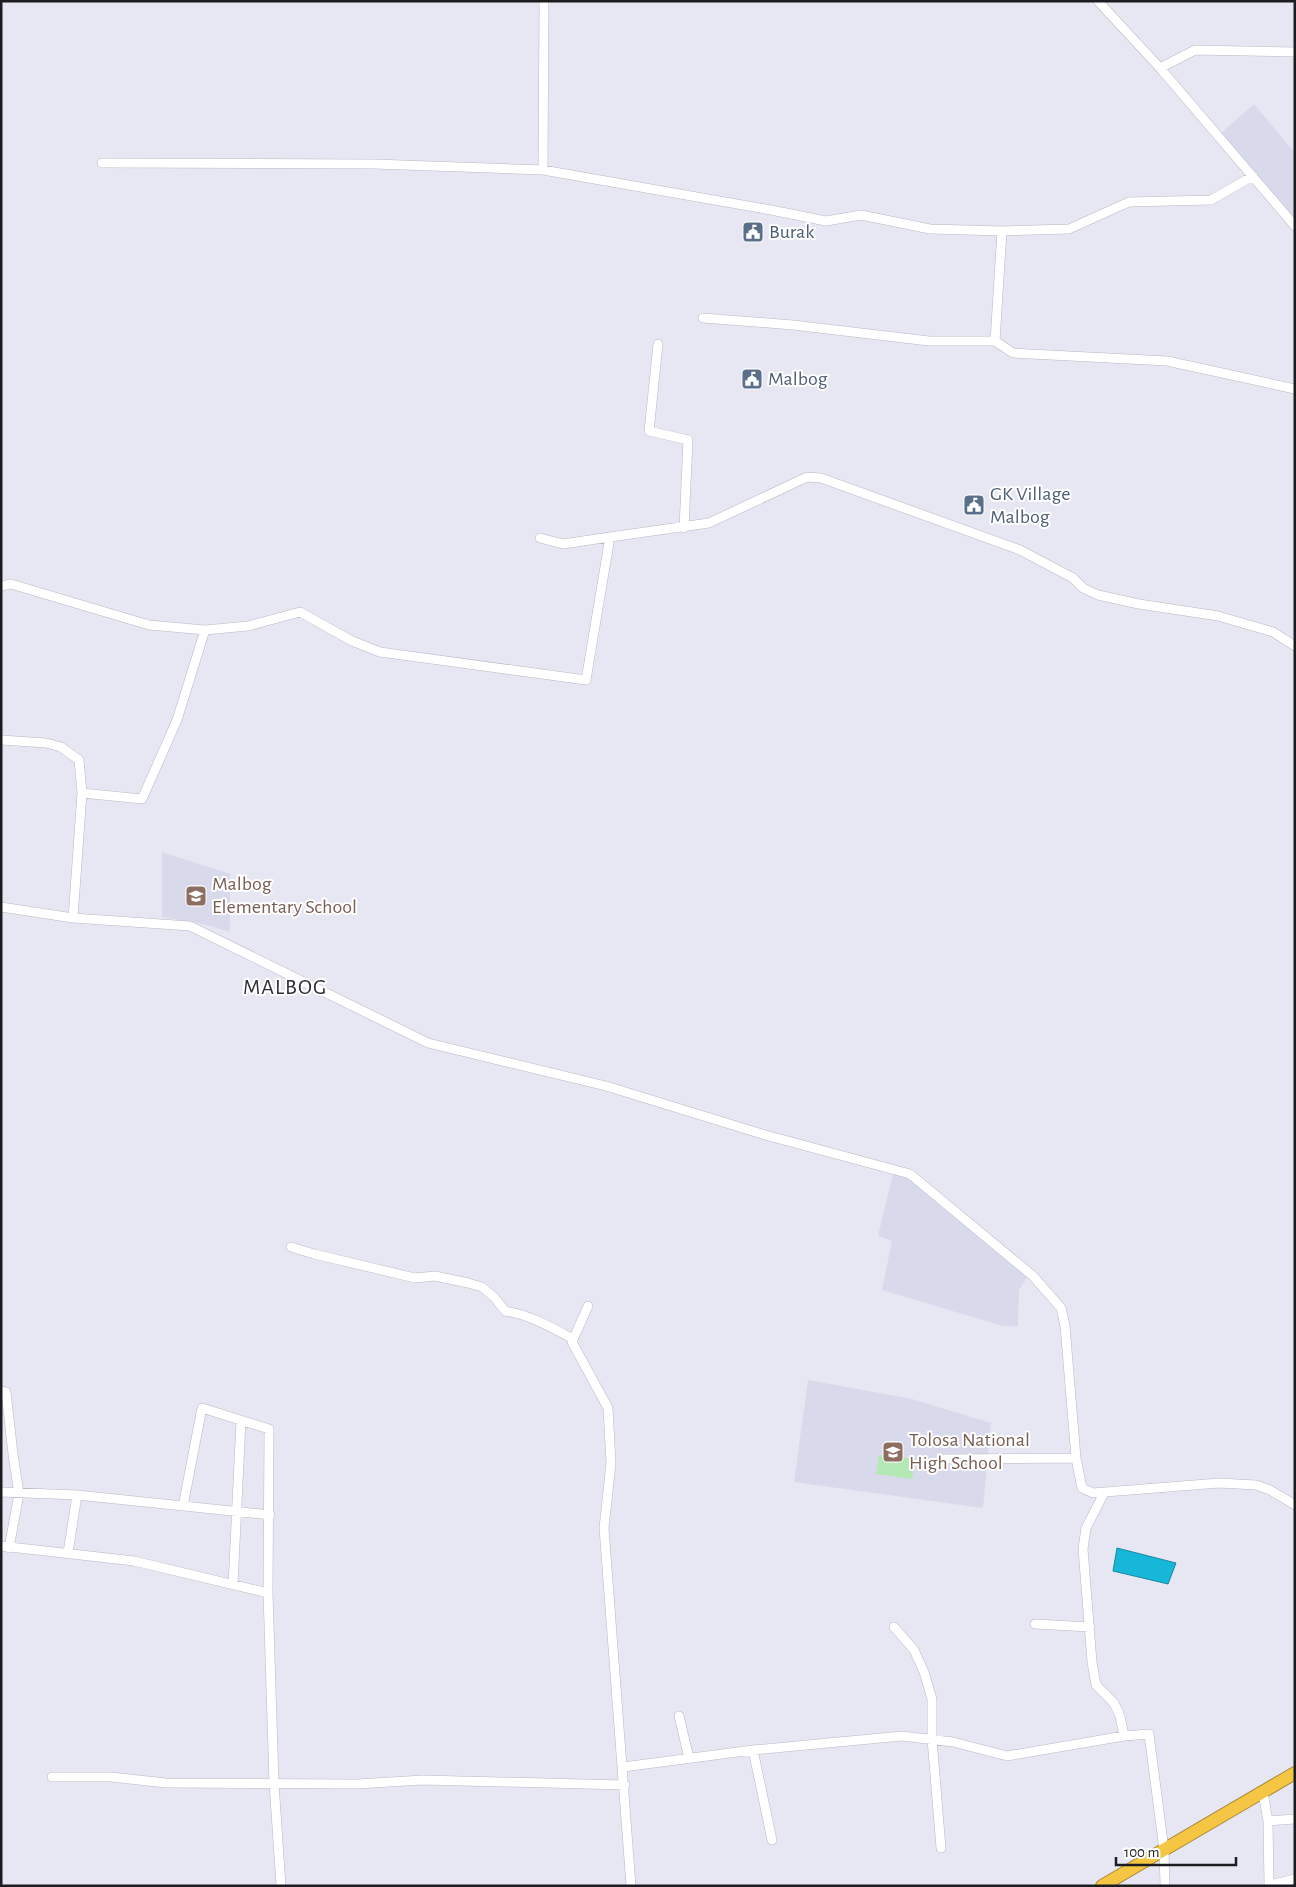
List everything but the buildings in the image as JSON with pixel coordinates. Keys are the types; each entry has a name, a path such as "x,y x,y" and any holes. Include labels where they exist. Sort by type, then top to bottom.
{"highway":[{"path":"1102,1886 1295,1773"}],"street":[{"path":"543,170 544,1"},
{"path":"1098,1 1160,68 1295,226"},
{"path":"1160,68 1195,50 1295,52"},
{"path":"102,163 374,164 543,170 826,221 861,215 930,229 1002,231 1069,229 1129,202 1211,200 1253,176"},
{"path":"995,341 1002,231"},
{"path":"703,318 793,325 929,341 995,341 1013,352 1167,361 1295,389"},
{"path":"658,344 649,431 688,440 684,528"},
{"path":"540,538 563,544 709,523 807,477 821,478 1020,550 1073,578 1083,588 1098,595 1139,604 1218,616 1273,632 1295,646"},
{"path":"1,586 11,584 149,625 205,630 248,626 300,612 352,641 380,652 586,680 610,537"},
{"path":"82,793 142,799 177,720 205,630"},
{"path":"1,740 46,743 61,747 80,760 82,793 73,918"},
{"path":"1,907 73,918 190,926 428,1043 606,1086 762,1134 910,1174 1033,1276 1061,1308 1065,1326 1076,1458 1082,1488 1093,1493 1104,1493 1219,1483 1256,1485 1270,1490 1295,1505"},
{"path":"291,1247 415,1278 434,1276 482,1287 494,1297 505,1311 520,1314 573,1339"},
{"path":"588,1306 572,1342 608,1408 610,1463 604,1528 616,1705 625,1785 631,1886"},
{"path":"1,1390 6,1392 20,1494 5,1547 68,1552 134,1561 268,1594"},
{"path":"183,1506 202,1408 269,1429 270,1515 268,1594 274,1783 281,1886"},
{"path":"233,1585 241,1421"},
{"path":"945,1459 1076,1458"},
{"path":"1,1492 77,1495 270,1515"},
{"path":"1104,1493 1086,1528 1083,1549 1092,1662 1096,1685 1114,1703 1120,1716 1124,1736"},
{"path":"68,1552 77,1495"},
{"path":"1035,1624 1090,1627"},
{"path":"894,1627 914,1650 924,1672 932,1699 932,1739 941,1848"},
{"path":"679,1716 689,1758"},
{"path":"623,1767 753,1750 902,1736 953,1742 1007,1756 1124,1736 1149,1734 1164,1850 1165,1886"},
{"path":"753,1750 772,1840"},
{"path":"52,1777 111,1776 166,1783 357,1784 423,1780 625,1785"},
{"path":"1263,1792 1268,1821 1269,1885 1295,1879"},
{"path":"1268,1821 1295,1819"}],"shaded area":[{"path":"1254,104 1295,153 1295,220 1221,133"},
{"name":"Malbog Elementary School","path":"162,852 230,874 230,932 199,923 162,917"},
{"path":"893,1174 908,1177 1027,1277 1019,1290 1018,1326 1003,1326 882,1290 892,1241 878,1236"},
{"name":"Tolosa National High School","path":"808,1380 912,1399 991,1423 983,1508 794,1482"}],"green space":[{"path":"879,1455 915,1459 912,1479 876,1474"}],"water":[{"path":"1117,1548 1176,1563 1168,1584 1113,1571"}],"place":[{"name":"Burak","path":"753,232"},
{"name":"Malbog","path":"752,379"},
{"name":"GK Village Malbog","path":"974,505"},
{"name":"Malbog Elementary School","path":"196,896"},
{"name":"Tolosa National High School","path":"893,1452"}],"district":[{"name":"MALBOG","path":"285,987"}]}
